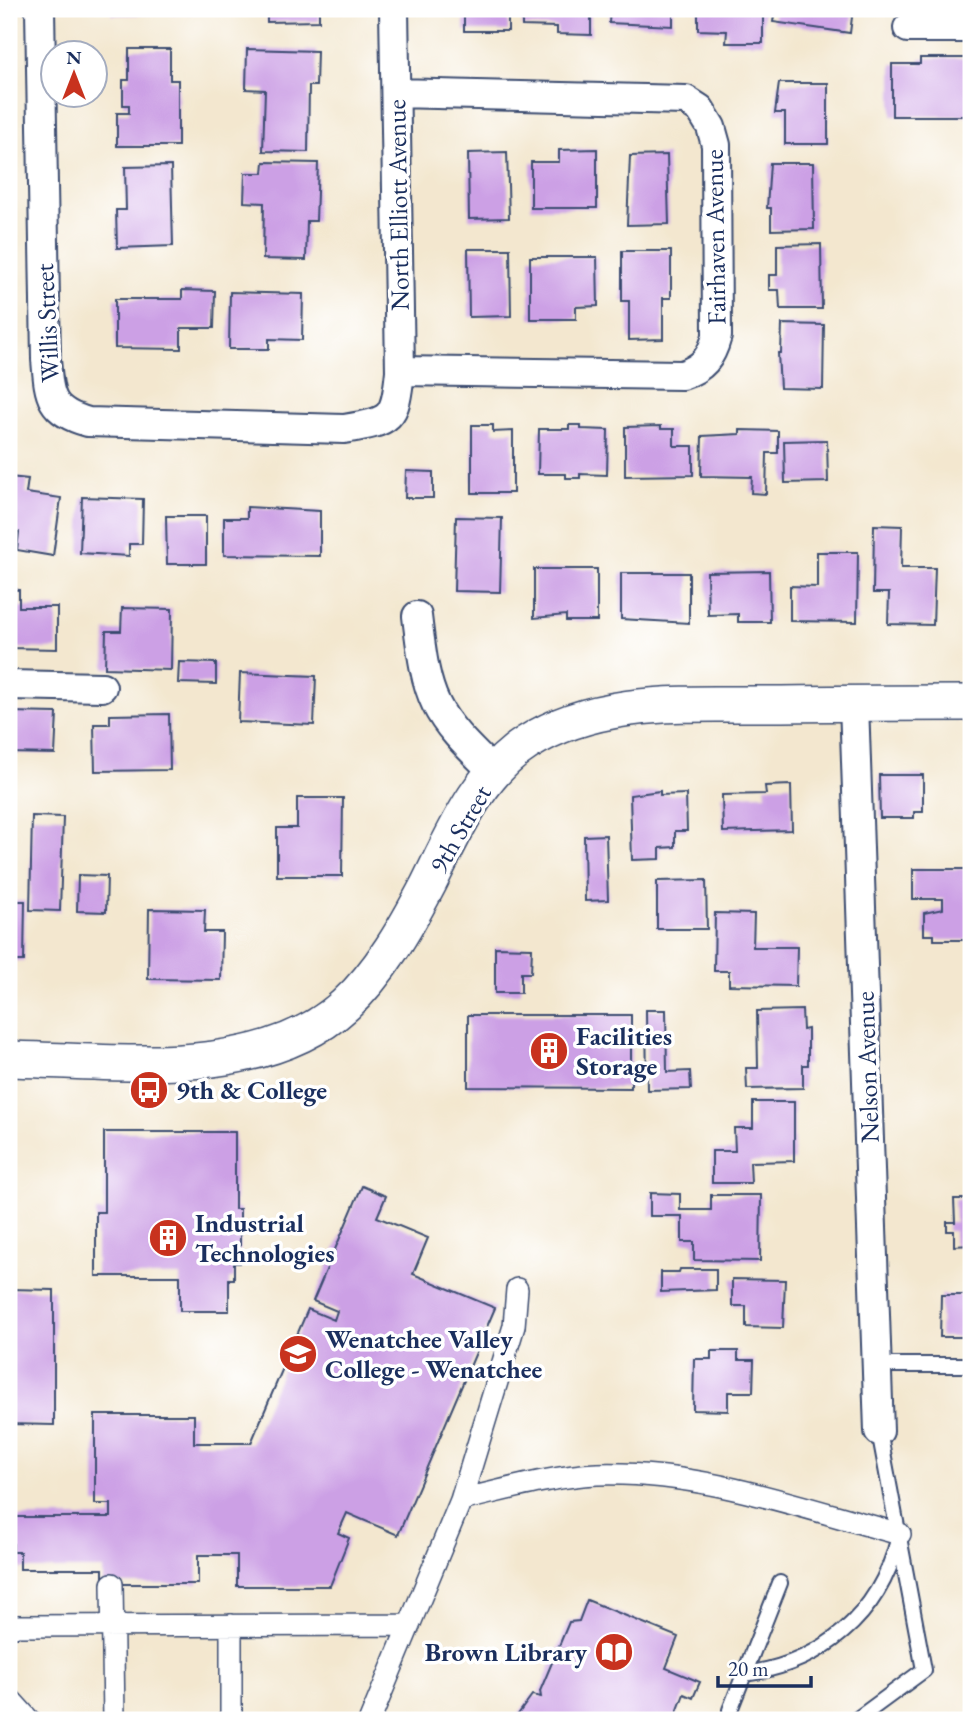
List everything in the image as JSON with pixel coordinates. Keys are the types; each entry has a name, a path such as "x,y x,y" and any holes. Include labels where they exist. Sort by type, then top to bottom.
{"street":[{"name":"Willis Street","path":"40,9 46,359 49,392 56,405 67,416 88,422 344,429 383,420 393,412 397,402"},
{"name":"North Elliott Avenue","path":"394,9 400,372 397,402"},
{"path":"908,28 971,28"},
{"name":"Fairhaven Avenue","path":"396,93 685,100 700,109 711,127 716,145 717,199 717,336 708,359 698,369 682,374 400,372"},
{"path":"417,616 422,660 435,707 453,733 494,772"},
{"path":"9,685 102,687"},
{"name":"Nelson Avenue","path":"854,703 879,1431"},
{"name":"9th Street","path":"9,1059 155,1062 234,1058 298,1038 345,1006 385,959 418,904 470,805 494,772 526,744 574,719 622,708 971,703"},
{"path":"370,1720 461,1500 514,1326 517,1289"},
{"path":"461,1500 595,1474 658,1475 755,1492 900,1534"},
{"path":"112,1584 114,1720"},
{"path":"231,1625 231,1720"},
{"path":"9,1626 409,1625"},
{"path":"11,1707 29,1720"}],"lane":[{"path":"877,1365 971,1365"},
{"path":"856,1720 924,1670 879,1431"},
{"path":"744,1674 778,1668 810,1656 850,1627 882,1585 900,1534"},
{"path":"730,1710 780,1583"}],"building":[{"path":"112,9 198,9 199,13 112,15"},
{"path":"267,9 319,9 319,21 267,22"},
{"path":"464,9 508,9 508,31 464,31"},
{"path":"522,9 591,9 591,35 557,34 557,27 522,26"},
{"path":"610,9 673,9 673,26 609,23"},
{"path":"698,9 763,9 763,43 726,43 727,31 698,30"},
{"path":"775,9 853,9 850,33 773,22"},
{"path":"129,49 170,49 170,80 178,80 178,146 117,146 117,113 129,113 129,105 123,105 123,80 129,80"},
{"path":"247,49 317,51 316,86 309,86 308,152 263,151 265,90 246,89"},
{"path":"920,58 971,58 971,116 892,116 892,64 920,64"},
{"path":"779,83 828,83 828,144 785,144 785,113 775,113"},
{"path":"597,149 597,208 531,208 531,162 559,162 559,150"},
{"path":"507,152 509,218 469,219 468,153"},
{"path":"667,155 669,224 627,225 630,156"},
{"path":"264,162 318,163 316,221 307,221 306,260 263,259 264,203 244,202 245,173 263,173"},
{"path":"770,163 813,163 814,229 771,230 771,208 767,208"},
{"path":"171,166 173,246 117,248 116,210 126,210 125,167"},
{"path":"821,244 822,309 780,309 779,290 769,290 769,275 777,275 777,245"},
{"path":"468,249 510,249 511,316 469,317"},
{"path":"622,251 671,251 671,298 663,298 663,339 629,340 629,301 622,301"},
{"path":"530,257 597,257 598,306 576,307 576,319 530,319"},
{"path":"182,290 215,291 214,328 181,328 181,349 115,348 115,299 182,299"},
{"path":"230,292 303,294 302,340 269,339 269,349 229,349"},
{"path":"782,324 824,325 823,389 780,388 778,353 781,353"},
{"path":"472,425 493,425 493,432 513,431 513,493 472,493"},
{"path":"569,425 581,425 581,429 608,430 607,475 580,474 580,478 566,478 566,474 538,474 539,429 569,429"},
{"path":"661,426 661,429 674,429 674,446 693,446 693,475 625,476 625,427"},
{"path":"740,430 778,431 778,453 767,453 766,494 751,493 752,477 701,476 702,436 740,434"},
{"path":"827,440 828,482 785,483 784,441"},
{"path":"406,471 433,472 433,498 405,498"},
{"path":"9,477 28,479 26,493 61,498 53,556 17,550 19,532 9,530"},
{"path":"82,497 143,499 142,544 129,544 129,556 80,553"},
{"path":"247,507 320,511 320,556 224,555 224,518 247,518"},
{"path":"166,516 206,516 206,564 167,564"},
{"path":"456,517 502,518 500,592 454,591"},
{"path":"874,525 902,526 901,568 935,568 933,625 888,624 889,593 873,593"},
{"path":"817,552 858,552 857,622 790,621 790,586 817,587"},
{"path":"969,558 971,610 966,610"},
{"path":"534,569 597,569 597,621 566,621 566,615 534,618"},
{"path":"769,571 770,622 738,622 738,614 708,615 707,572"},
{"path":"621,573 689,573 689,623 621,619"},
{"path":"9,589 19,590 19,607 57,607 57,649 9,648"},
{"path":"122,608 172,609 171,670 105,668 106,631 121,631"},
{"path":"179,662 216,663 216,684 178,683"},
{"path":"240,673 316,676 314,725 238,722"},
{"path":"9,712 57,713 55,754 9,753"},
{"path":"169,714 170,770 95,771 94,724 110,724 110,715"},
{"path":"879,775 923,775 923,812 914,812 914,818 880,818"},
{"path":"791,785 792,830 723,832 722,795 766,794 765,786"},
{"path":"660,791 660,795 686,794 687,831 675,831 675,847 660,848 660,859 632,860 630,795"},
{"path":"297,798 343,798 342,876 277,876 277,828 297,828"},
{"path":"32,816 63,817 60,911 30,910"},
{"path":"606,835 608,900 585,901 584,836"},
{"path":"913,869 969,869 971,940 934,940 934,935 924,935 924,913 943,909 943,899 913,899"},
{"path":"78,875 107,876 106,912 77,911"},
{"path":"706,880 707,929 657,929 657,881"},
{"path":"9,901 25,901 24,961 9,961"},
{"path":"149,909 205,910 204,932 222,932 221,980 148,979"},
{"path":"715,913 754,914 753,947 797,947 796,986 729,985 729,971 714,971"},
{"path":"495,947 532,948 531,973 521,973 521,993 495,993"},
{"path":"646,1010 666,1010 667,1072 690,1071 691,1089 647,1090"},
{"path":"802,1010 803,1030 808,1029 808,1065 803,1065 803,1088 747,1089 746,1068 758,1068 757,1011"},
{"name":"Facilities Storage","path":"468,1015 631,1015 631,1088 468,1087"},
{"path":"753,1102 794,1102 794,1161 750,1162 751,1183 712,1183 712,1151 735,1151 734,1128 753,1128"},
{"name":"Industrial Technologies","path":"104,1132 235,1132 235,1209 240,1209 240,1263 234,1263 234,1279 229,1279 229,1311 180,1311 180,1276 96,1276 96,1212 104,1212"},
{"path":"362,1186 386,1196 377,1217 428,1238 413,1274 495,1308 398,1535 347,1513 338,1533 349,1538 330,1586 237,1586 237,1555 198,1555 198,1584 103,1584 103,1569 20,1569 20,1552 13,1552 13,1517 111,1517 111,1504 95,1504 95,1415 194,1415 194,1443 251,1443 308,1309 334,1320 337,1311 313,1301"},
{"path":"650,1193 680,1194 680,1210 711,1210 711,1195 761,1195 760,1261 694,1260 694,1242 682,1242 682,1216 650,1216"},
{"path":"954,1199 971,1199 971,1245 954,1246 954,1231 947,1231 947,1222 955,1222"},
{"path":"680,1269 716,1269 716,1290 661,1292 661,1272 679,1272"},
{"path":"732,1279 785,1280 783,1328 746,1327 746,1306 732,1306"},
{"path":"9,1289 54,1290 54,1425 9,1424"},
{"path":"941,1295 971,1295 971,1337 940,1337"},
{"path":"711,1351 738,1351 738,1360 754,1360 753,1392 728,1392 728,1411 693,1410 694,1359 711,1359"},
{"name":"Brown Library","path":"587,1600 678,1637 666,1668 700,1682 693,1698 684,1694 674,1720 514,1720 532,1695 541,1697 540,1691 569,1622 579,1621"}],"place":[{"name":"Facilities Storage","path":"549,1051"},
{"name":"9th & College","path":"149,1090"},
{"name":"Industrial Technologies","path":"168,1238"},
{"name":"Wenatchee Valley College - Wenatchee","path":"298,1354"},
{"name":"Brown Library","path":"614,1652"}]}
